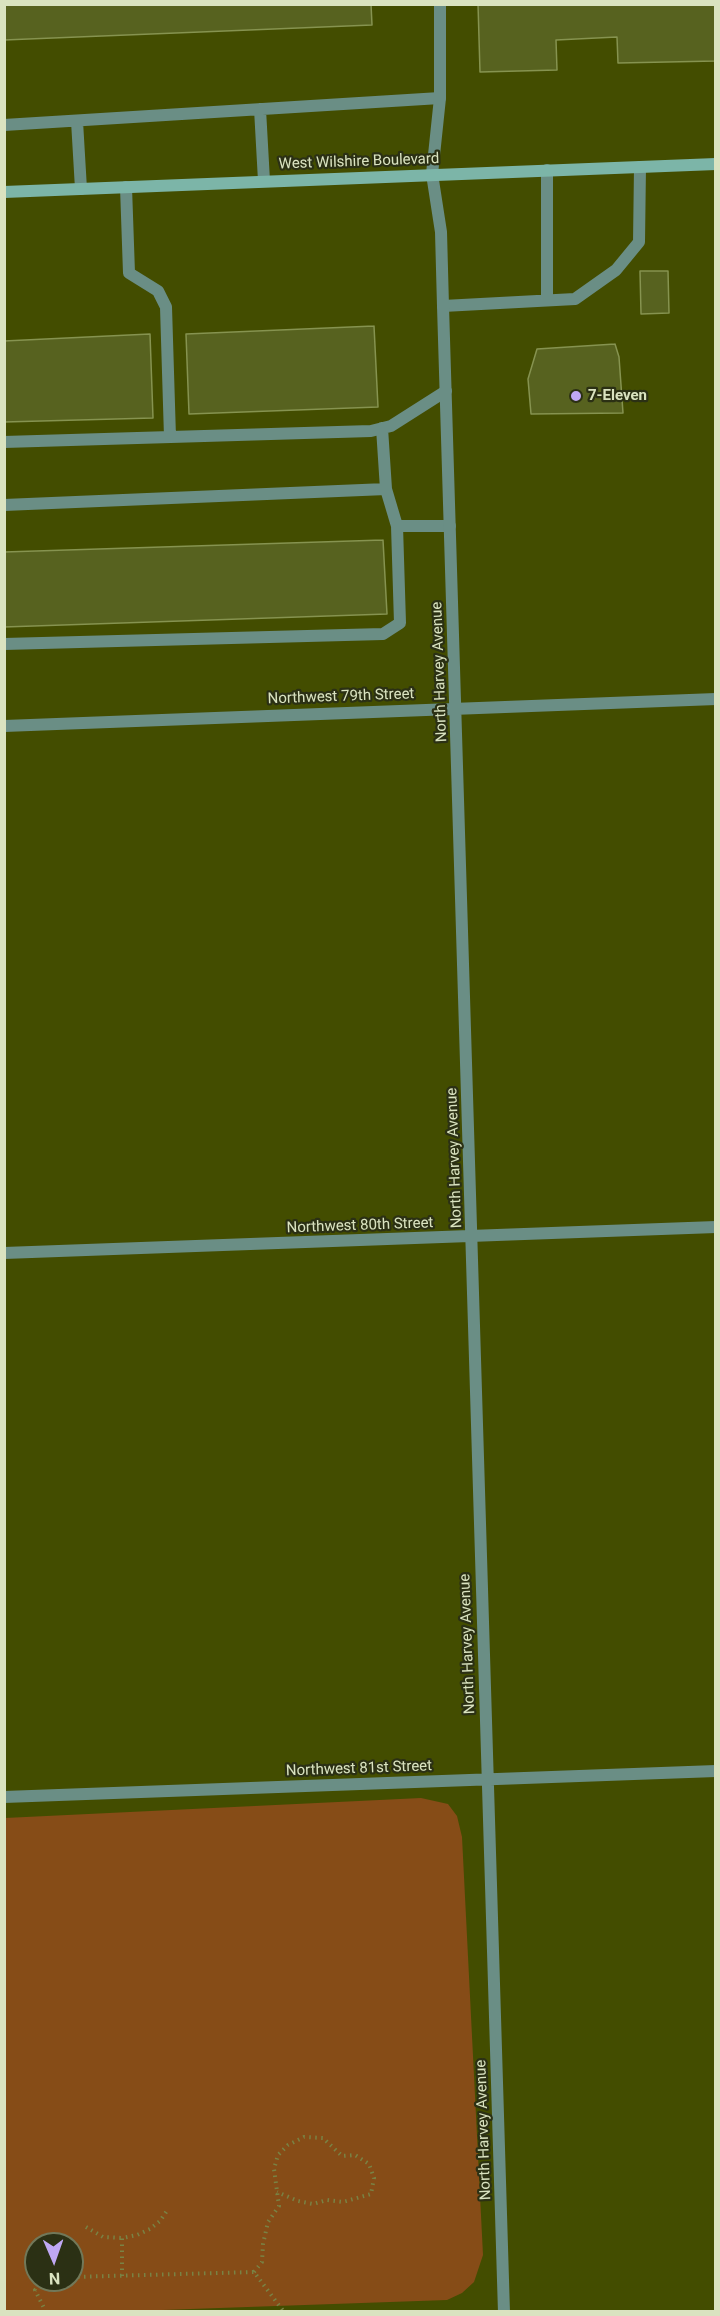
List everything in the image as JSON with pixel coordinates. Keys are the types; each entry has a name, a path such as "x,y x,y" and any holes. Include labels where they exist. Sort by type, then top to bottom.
{"main road":[{"name":"West Wilshire Boulevard","path":"4,192 716,164"}],"street":[{"name":"North Harvey Avenue","path":"440,4 440,98 432,174 441,232 504,2312"},
{"path":"4,125 440,98"},
{"path":"260,109 264,181"},
{"path":"77,121 81,189"},
{"path":"443,306 575,299 615,270 639,242 640,167"},
{"path":"547,170 547,300"},
{"path":"126,187 129,273 158,291 166,307 170,437"},
{"path":"4,442 370,431 391,426 446,392"},
{"path":"4,644 383,634 400,623 397,526 386,489 382,428"},
{"path":"4,505 386,489"},
{"path":"397,526 450,526"},
{"name":"Northwest 79th Street","path":"4,726 716,699"},
{"name":"Northwest 80th Street","path":"4,1253 716,1227"},
{"name":"Northwest 81st Street","path":"4,1797 716,1771"}],"path":[{"path":"84,2277 254,2272 262,2262 268,2222 279,2206 277,2192 274,2169 278,2155 288,2145 304,2137 323,2138 342,2156 355,2155 369,2164 374,2178 371,2194 342,2202 327,2200 313,2204 298,2201 277,2192"},
{"path":"86,2227 102,2237 122,2238 138,2235 160,2222 168,2209"},
{"path":"122,2238 122,2276"},
{"path":"254,2272 284,2312"},
{"path":"36,2292 46,2312"}],"shaded area":[{"path":"421,1798 448,1804 457,1816 462,1837 483,2255 474,2282 462,2293 447,2300 134,2311 5,2311 5,1818"}],"building":[{"path":"4,4 371,4 372,25 4,40"},
{"path":"478,4 716,4 716,61 618,63 617,37 556,40 557,70 480,72"},
{"path":"640,271 668,271 669,313 641,314"},
{"path":"374,326 378,407 189,414 186,334"},
{"path":"150,334 153,418 4,422 4,341"},
{"name":"7-Eleven","path":"615,344 619,357 623,413 531,414 528,379 537,349"},
{"path":"383,540 387,614 4,627 4,552"}],"place":[{"name":"7-Eleven","path":"576,396"}]}
